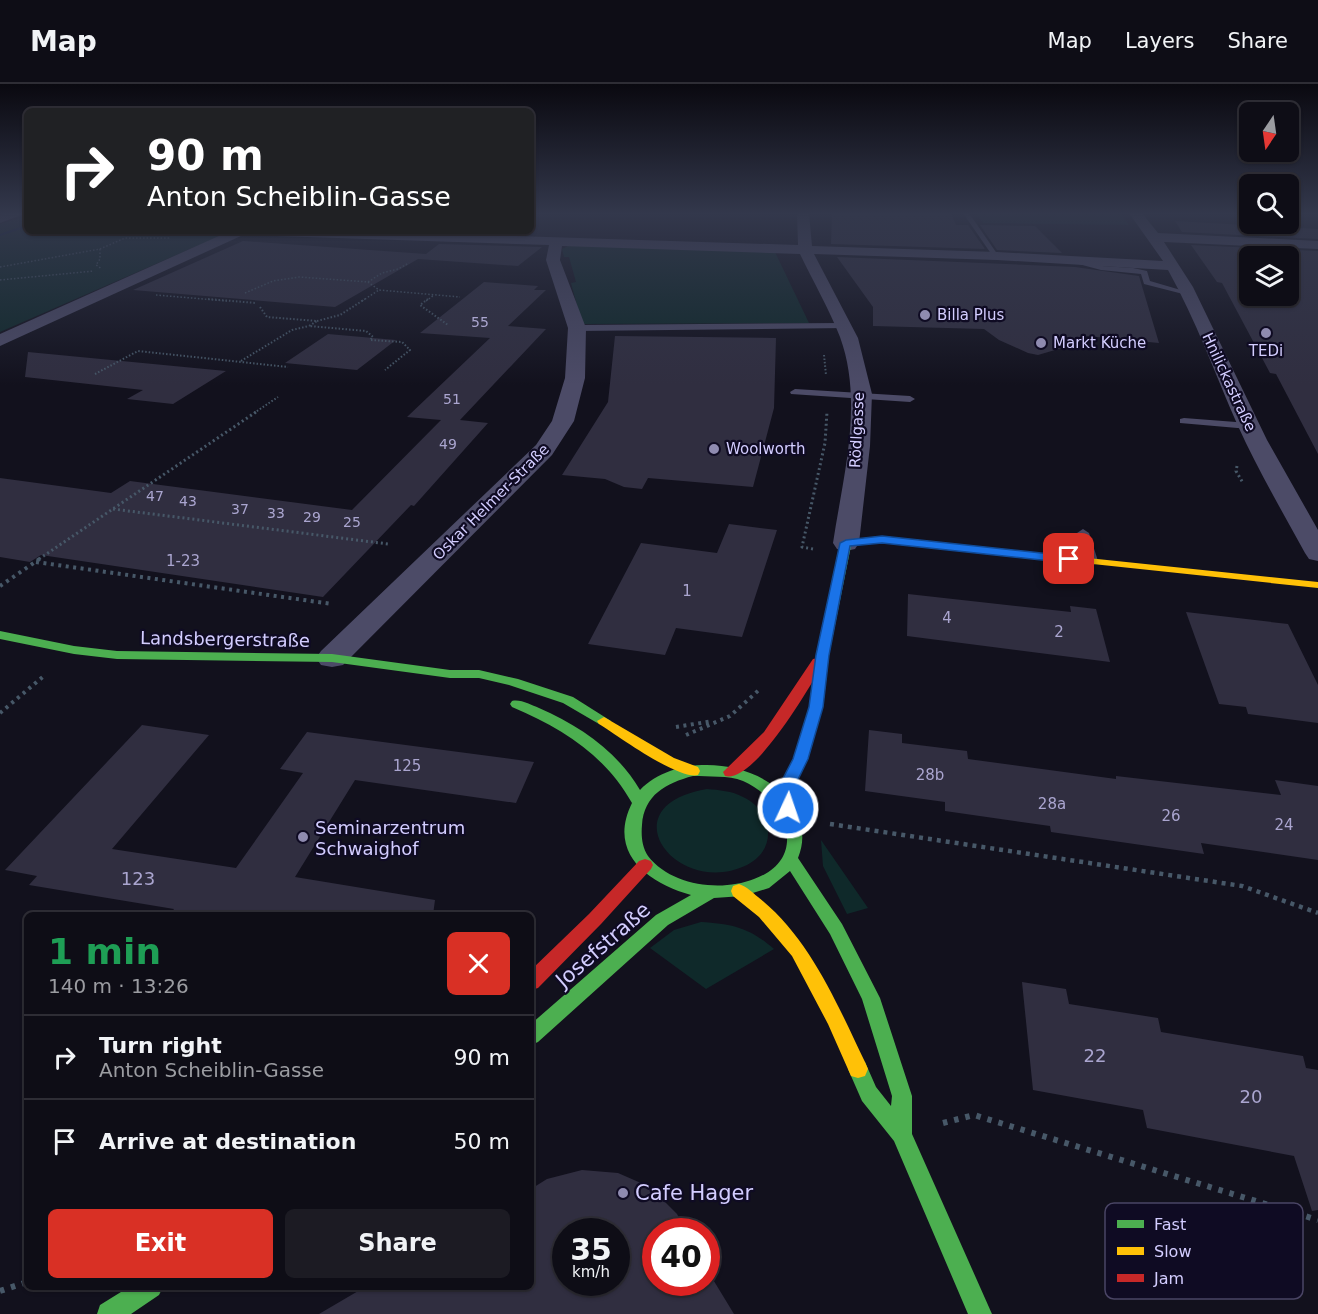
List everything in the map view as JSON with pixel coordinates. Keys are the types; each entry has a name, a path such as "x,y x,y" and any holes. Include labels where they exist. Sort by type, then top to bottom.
{"street":[{"path":"0,341 155,270"},
{"name":"Oskar Helmer-Straße","path":"332,658 464,530 552,440 563,421 575,378 577,328 556,270"},
{"name":"Rödlgasse","path":"781,798 800,759 816,707 823,655 846,543 859,446 862,394 849,338 815,270"},
{"name":"Hnilickastraße","path":"1175,270 1249,426 1318,553"},
{"path":"846,543 882,540 1318,585"},
{"name":"Landsbergerstraße","path":"0,635 74,650 117,655 332,658 450,674 479,674 513,682 568,700 632,737 669,762 693,771"},
{"name":"Rödlgasse","path":"730,772 743,765 765,745 823,655"},
{"name":"Landsbergerstraße","path":"450,674 476,689"},
{"path":"507,700 547,715 587,738 611,759 634,790 639,801"},
{"path":"693,771 730,772 767,787 781,798 794,819 795,847 790,858 772,877 739,891 708,893 674,884 645,865 631,838 630,824 639,801 660,782 693,771"},
{"path":"790,858 836,929 871,998 902,1096 901,1134"},
{"name":"Josefstraße","path":"534,979 645,865"},
{"path":"739,891 765,912 798,951 835,1019 869,1094 901,1134 980,1314"},
{"name":"Josefstraße","path":"534,1033 662,920 708,893"},
{"path":"109,1314 146,1290"}],"lane":[{"path":"1134,270 1144,273 1147,282 1187,293"},
{"path":"577,328 843,326"},
{"path":"795,392 862,394 910,399"},
{"path":"1184,421 1249,426"},
{"path":"1083,533 1090,561"}],"path":[{"path":"0,280 103,270"},
{"path":"368,282 382,273 392,270"},
{"path":"245,293 273,281 299,277 368,282 379,290 460,297"},
{"path":"309,326 317,321 340,315 379,290"},
{"path":"111,291 256,303"},
{"path":"434,295 420,305 448,325"},
{"path":"260,307 267,317 317,321"},
{"path":"240,362 292,330 309,326 366,331 373,337 370,340 402,342 410,350 385,370"},
{"path":"95,374 138,351 288,367"},
{"path":"0,586 279,397"},
{"path":"113,509 388,544"},
{"path":"812,560 815,549"},
{"path":"35,562 332,604"},
{"path":"0,713 45,675"},
{"path":"681,726 717,721 730,716 764,685"},
{"path":"817,822 1242,886 1318,914"},
{"path":"901,1134 974,1115 1262,1203"},
{"path":"1303,1215 1318,1220"},
{"path":"0,1292 24,1283"}],"green space":[{"path":"0,270 141,270 0,332"},
{"path":"573,270 784,270 809,323 582,324 571,283 576,282"},
{"path":"707,789 730,792 743,797 753,803 765,820 768,830 764,849 747,865 721,872 697,870 677,860 663,846 657,829 661,813 677,799"},
{"path":"821,840 868,908 847,914 823,866"},
{"path":"701,922 740,928 757,936 774,949 706,989 650,948 674,930"}],"building":[{"path":"177,270 398,270 335,307 133,290"},
{"path":"847,270 1099,270 1139,276 1159,343 1087,336 1072,345 1038,355 999,340 984,329 873,326 873,307"},
{"path":"1209,270 1239,270 1239,306 1299,306 1299,270 1318,270 1318,454 1276,374 1270,373 1222,283 1217,282"},
{"path":"484,282 538,286 534,290 546,290 508,326 546,329 460,420 488,423 414,506 411,505 323,597 41,555 30,562 0,557 0,478 111,493 130,481 352,510 441,420 407,417 490,338 420,333"},
{"path":"328,334 396,340 357,370 285,363"},
{"path":"615,336 776,338 774,408 753,487 648,478 642,489 624,487 605,479 562,475 608,402"},
{"path":"28,352 226,371 173,404 127,399 143,390 25,377"},
{"path":"729,524 777,530 742,637 676,628 665,655 588,644 641,543 717,553"},
{"path":"908,594 1071,612 1070,606 1096,609 1110,662 907,636"},
{"path":"1186,612 1288,624 1318,685 1318,723 1248,714 1246,707 1219,704"},
{"path":"142,725 209,735 112,849 236,868 303,773 280,769 307,732 534,762 516,803 355,780 295,877 435,900 433,912 172,912 174,909 29,885 37,876 5,870"},
{"path":"869,730 902,734 902,743 967,751 968,759 1116,779 1116,776 1281,795 1275,780 1318,786 1318,860 1201,843 1204,854 1051,832 1050,826 945,811 945,802 865,791"},
{"path":"1022,982 1066,989 1069,1004 1158,1018 1161,1032 1303,1056 1306,1068 1318,1070 1318,1210 1312,1211 1294,1156 1147,1128 1143,1110 1033,1090"},
{"path":"582,1170 618,1173 650,1187 679,1218 642,1218 642,1296 720,1296 720,1291 734,1314 319,1314 360,1290 534,1290 534,1187 547,1179"}],"traffic: fast":[{"path":"781,798 800,759 816,707 823,655 846,543 882,539 1040,556"},
{"path":"0,635 74,650 117,655 332,658 450,674 479,674 513,682 568,700 604,721"},
{"path":"517,704 572,730 588,741 616,767 639,801"},
{"path":"693,771 725,772 747,777 770,791 782,803 791,816 795,830 795,845 790,859 779,872 763,883 743,890 720,892 697,890 674,884 655,873 640,858 633,839 636,810 641,801 651,789 663,781 693,771"},
{"path":"790,858 836,929 871,998 902,1096 901,1134"},
{"path":"534,1033 662,920 708,893"},
{"path":"858,1069 869,1094 901,1134 980,1314"},
{"path":"109,1314 146,1290"}],"traffic: slow":[{"path":"1040,556 1318,585"},
{"path":"604,721 669,762 693,771"},
{"path":"739,891 765,912 798,951 835,1019 858,1069"}],"traffic: jam":[{"path":"730,772 745,761 769,736 818,662"},
{"path":"534,979 595,919 645,865"}],"place":[{"name":"Billa Plus","path":"925,315"},
{"name":"TEDi","path":"1266,333"},
{"name":"Markt Küche","path":"1041,343"},
{"name":"Woolworth","path":"714,449"},
{"name":"Seminarzentrum Schwaighof","path":"303,837"},
{"name":"Cafe Hager","path":"623,1193"}],"route":[{"path":"788,808 781,798 800,759 816,707 823,655 846,543 882,540 1069,559"}]}
